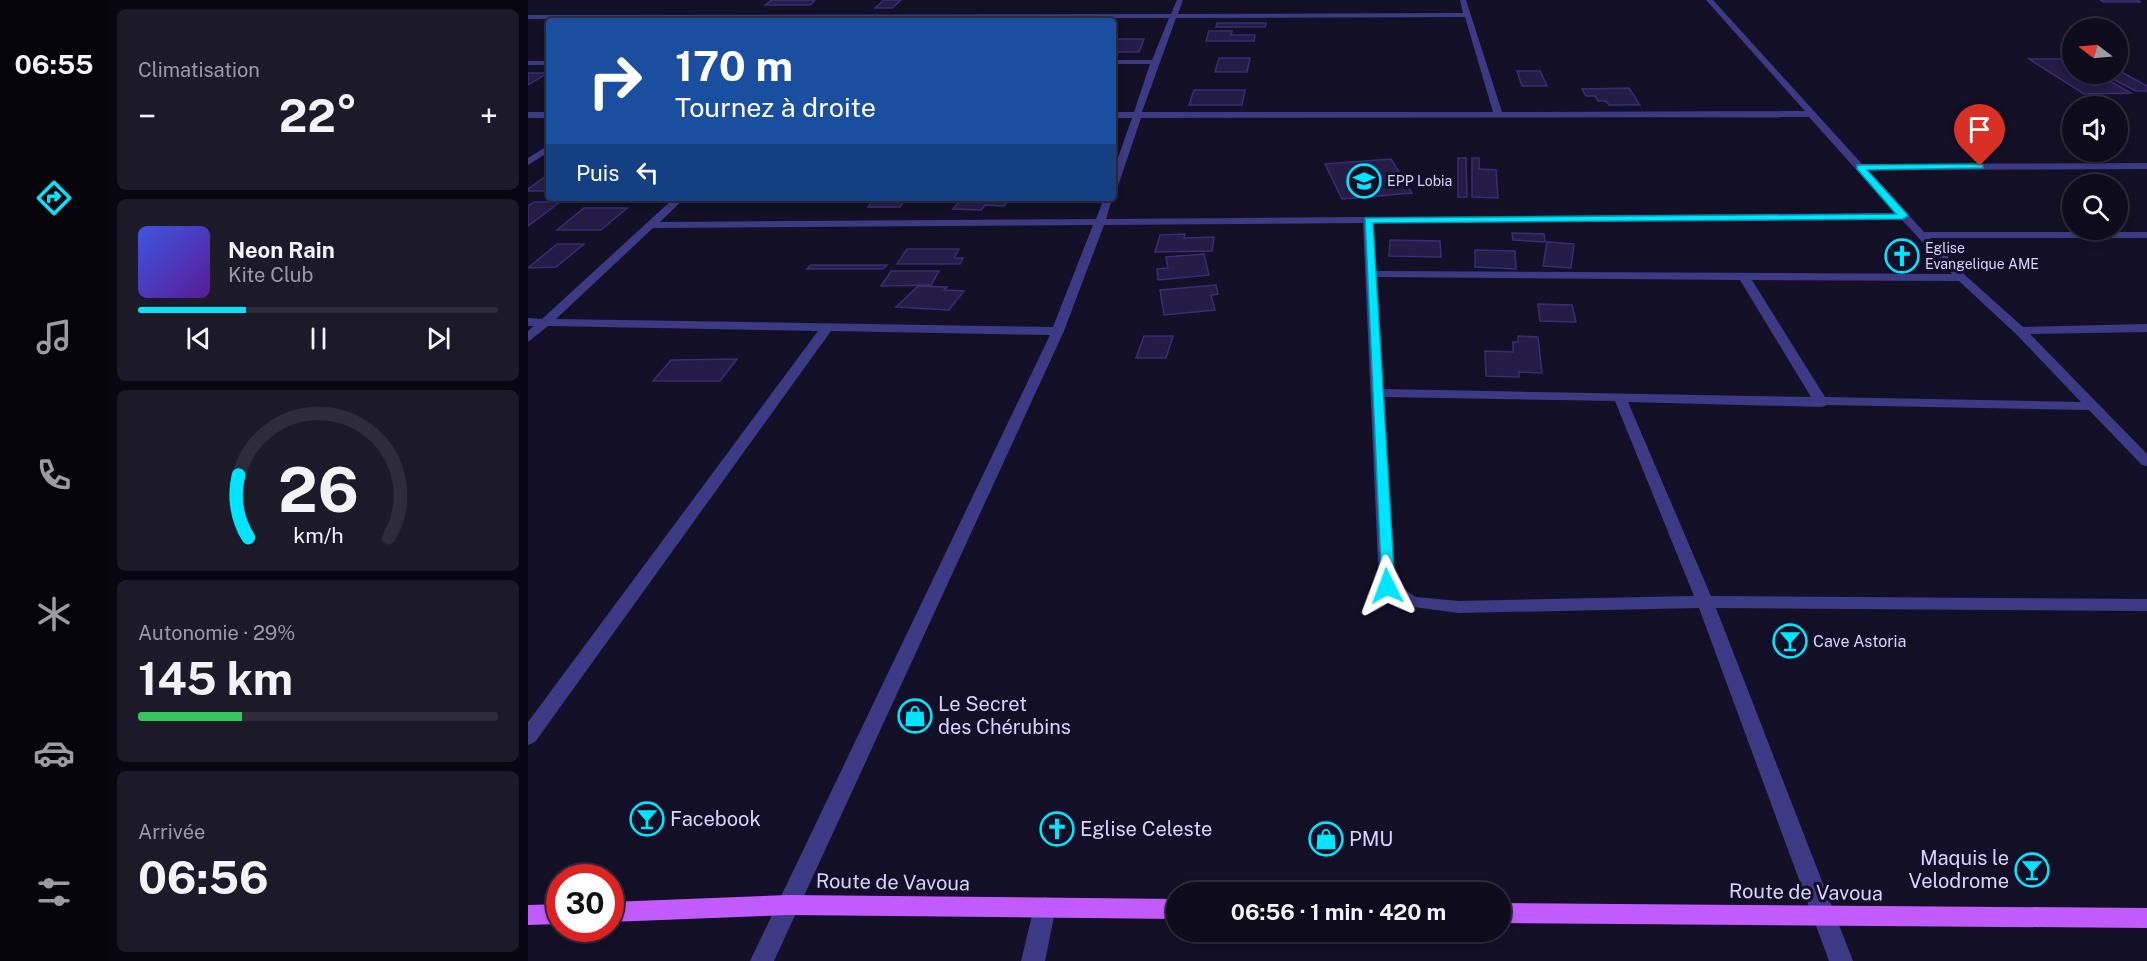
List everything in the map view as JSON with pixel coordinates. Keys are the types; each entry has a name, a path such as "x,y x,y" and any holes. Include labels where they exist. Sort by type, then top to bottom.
{"main road":[{"name":"Route de Vavoua","path":"624,911 788,905 1166,909"},
{"name":"Route de Vavoua","path":"1511,913 2147,918"},
{"path":"528,915 546,914"}],"street":[{"path":"1116,178 1155,62 1180,0"},
{"path":"1464,0 1498,114"},
{"path":"1709,0 1921,235 1962,278 2020,331 2147,462"},
{"path":"968,18 1468,15"},
{"path":"528,17 710,18"},
{"path":"528,25 546,19"},
{"path":"1116,62 1155,62"},
{"path":"528,63 546,63"},
{"path":"1116,115 1814,114"},
{"path":"528,115 546,115"},
{"path":"528,162 546,150"},
{"path":"1860,167 2147,165"},
{"path":"528,338 677,201"},
{"path":"762,961 1058,331 1107,201"},
{"path":"652,225 1903,216"},
{"path":"1368,220 1387,586 1412,602 1459,607 1705,602 2147,605"},
{"path":"1921,235 2147,235"},
{"path":"1370,274 1962,278"},
{"path":"1744,277 1822,403"},
{"path":"528,322 1058,331"},
{"path":"528,737 828,326"},
{"path":"2020,331 2147,328"},
{"path":"1378,393 1822,403 2092,406"},
{"path":"1620,398 1705,602 1841,961"},
{"path":"1033,961 1045,907"}],"building":[{"path":"772,0 815,0 810,5 765,5"},
{"path":"884,0 901,0 892,8 875,8"},
{"path":"2100,0 2136,0 2141,2 2104,2"},
{"path":"1217,23 1266,23 1265,27 1216,27"},
{"path":"1209,31 1232,31 1231,35 1255,35 1254,41 1206,41"},
{"path":"1116,39 1144,39 1139,52 1116,52"},
{"path":"1219,58 1250,58 1247,72 1215,72"},
{"path":"2029,59 2062,59 2062,80"},
{"path":"1517,71 1540,71 1547,86 1522,86"},
{"path":"528,73 546,73 546,74 528,85"},
{"path":"2128,76 2147,86 2147,91 2136,91 2122,84 2128,84"},
{"path":"2068,84 2115,84 2131,93 2084,94"},
{"path":"1629,88 1640,105 1609,105 1606,101 1598,101 1595,96 1586,96 1582,89"},
{"path":"1194,90 1245,90 1242,105 1189,105"},
{"path":"1458,158 1466,158 1467,197 1458,197"},
{"path":"1472,158 1479,158 1479,169 1496,170 1498,198 1472,197"},
{"path":"1391,159 1412,193 1342,199 1325,164"},
{"path":"546,176 546,191 528,191"},
{"path":"872,201 904,201 900,207 868,207"},
{"path":"960,201 1008,201 1004,206 985,205 981,210 953,209"},
{"path":"534,202 560,202 528,226 528,206"},
{"path":"584,208 627,208 601,230 557,230"},
{"path":"1512,233 1544,234 1545,242 1513,240"},
{"path":"1185,234 1184,238 1214,237 1212,251 1155,252 1160,235"},
{"path":"1390,240 1440,241 1441,257 1389,256"},
{"path":"1547,242 1574,244 1571,268 1543,266"},
{"path":"557,244 584,244 556,267 528,268"},
{"path":"907,249 959,249 954,258 963,258 960,264 897,264"},
{"path":"1475,250 1515,251 1516,269 1475,267"},
{"path":"1204,254 1209,275 1158,280 1157,269 1168,268 1166,257"},
{"path":"811,265 887,265 883,269 807,269"},
{"path":"891,271 939,271 931,285 881,286"},
{"path":"1216,285 1218,294 1211,295 1215,310 1164,315 1160,290"},
{"path":"918,286 947,287 944,290 964,291 949,310 896,307"},
{"path":"1538,304 1572,305 1576,322 1540,321"},
{"path":"1144,336 1173,336 1166,358 1136,358"},
{"path":"1518,336 1538,337 1542,373 1519,372 1519,377 1486,376 1485,351 1513,352 1513,342 1518,342"},
{"path":"737,359 720,381 653,381 671,360"}],"place":[{"name":"EPP Lobia","path":"1364,181"},
{"name":"Eglise Evangelique AME","path":"1902,256"},
{"name":"Cave Astoria","path":"1790,641"},
{"name":"Le Secret des Chérubins","path":"915,716"},
{"name":"Facebook","path":"647,819"},
{"name":"Eglise Celeste","path":"1057,829"},
{"name":"PMU","path":"1326,839"},
{"name":"Maquis le Velodrome","path":"2032,870"}],"route":[{"path":"1387,586 1368,220 1903,216 1860,167 1980,166"}]}
